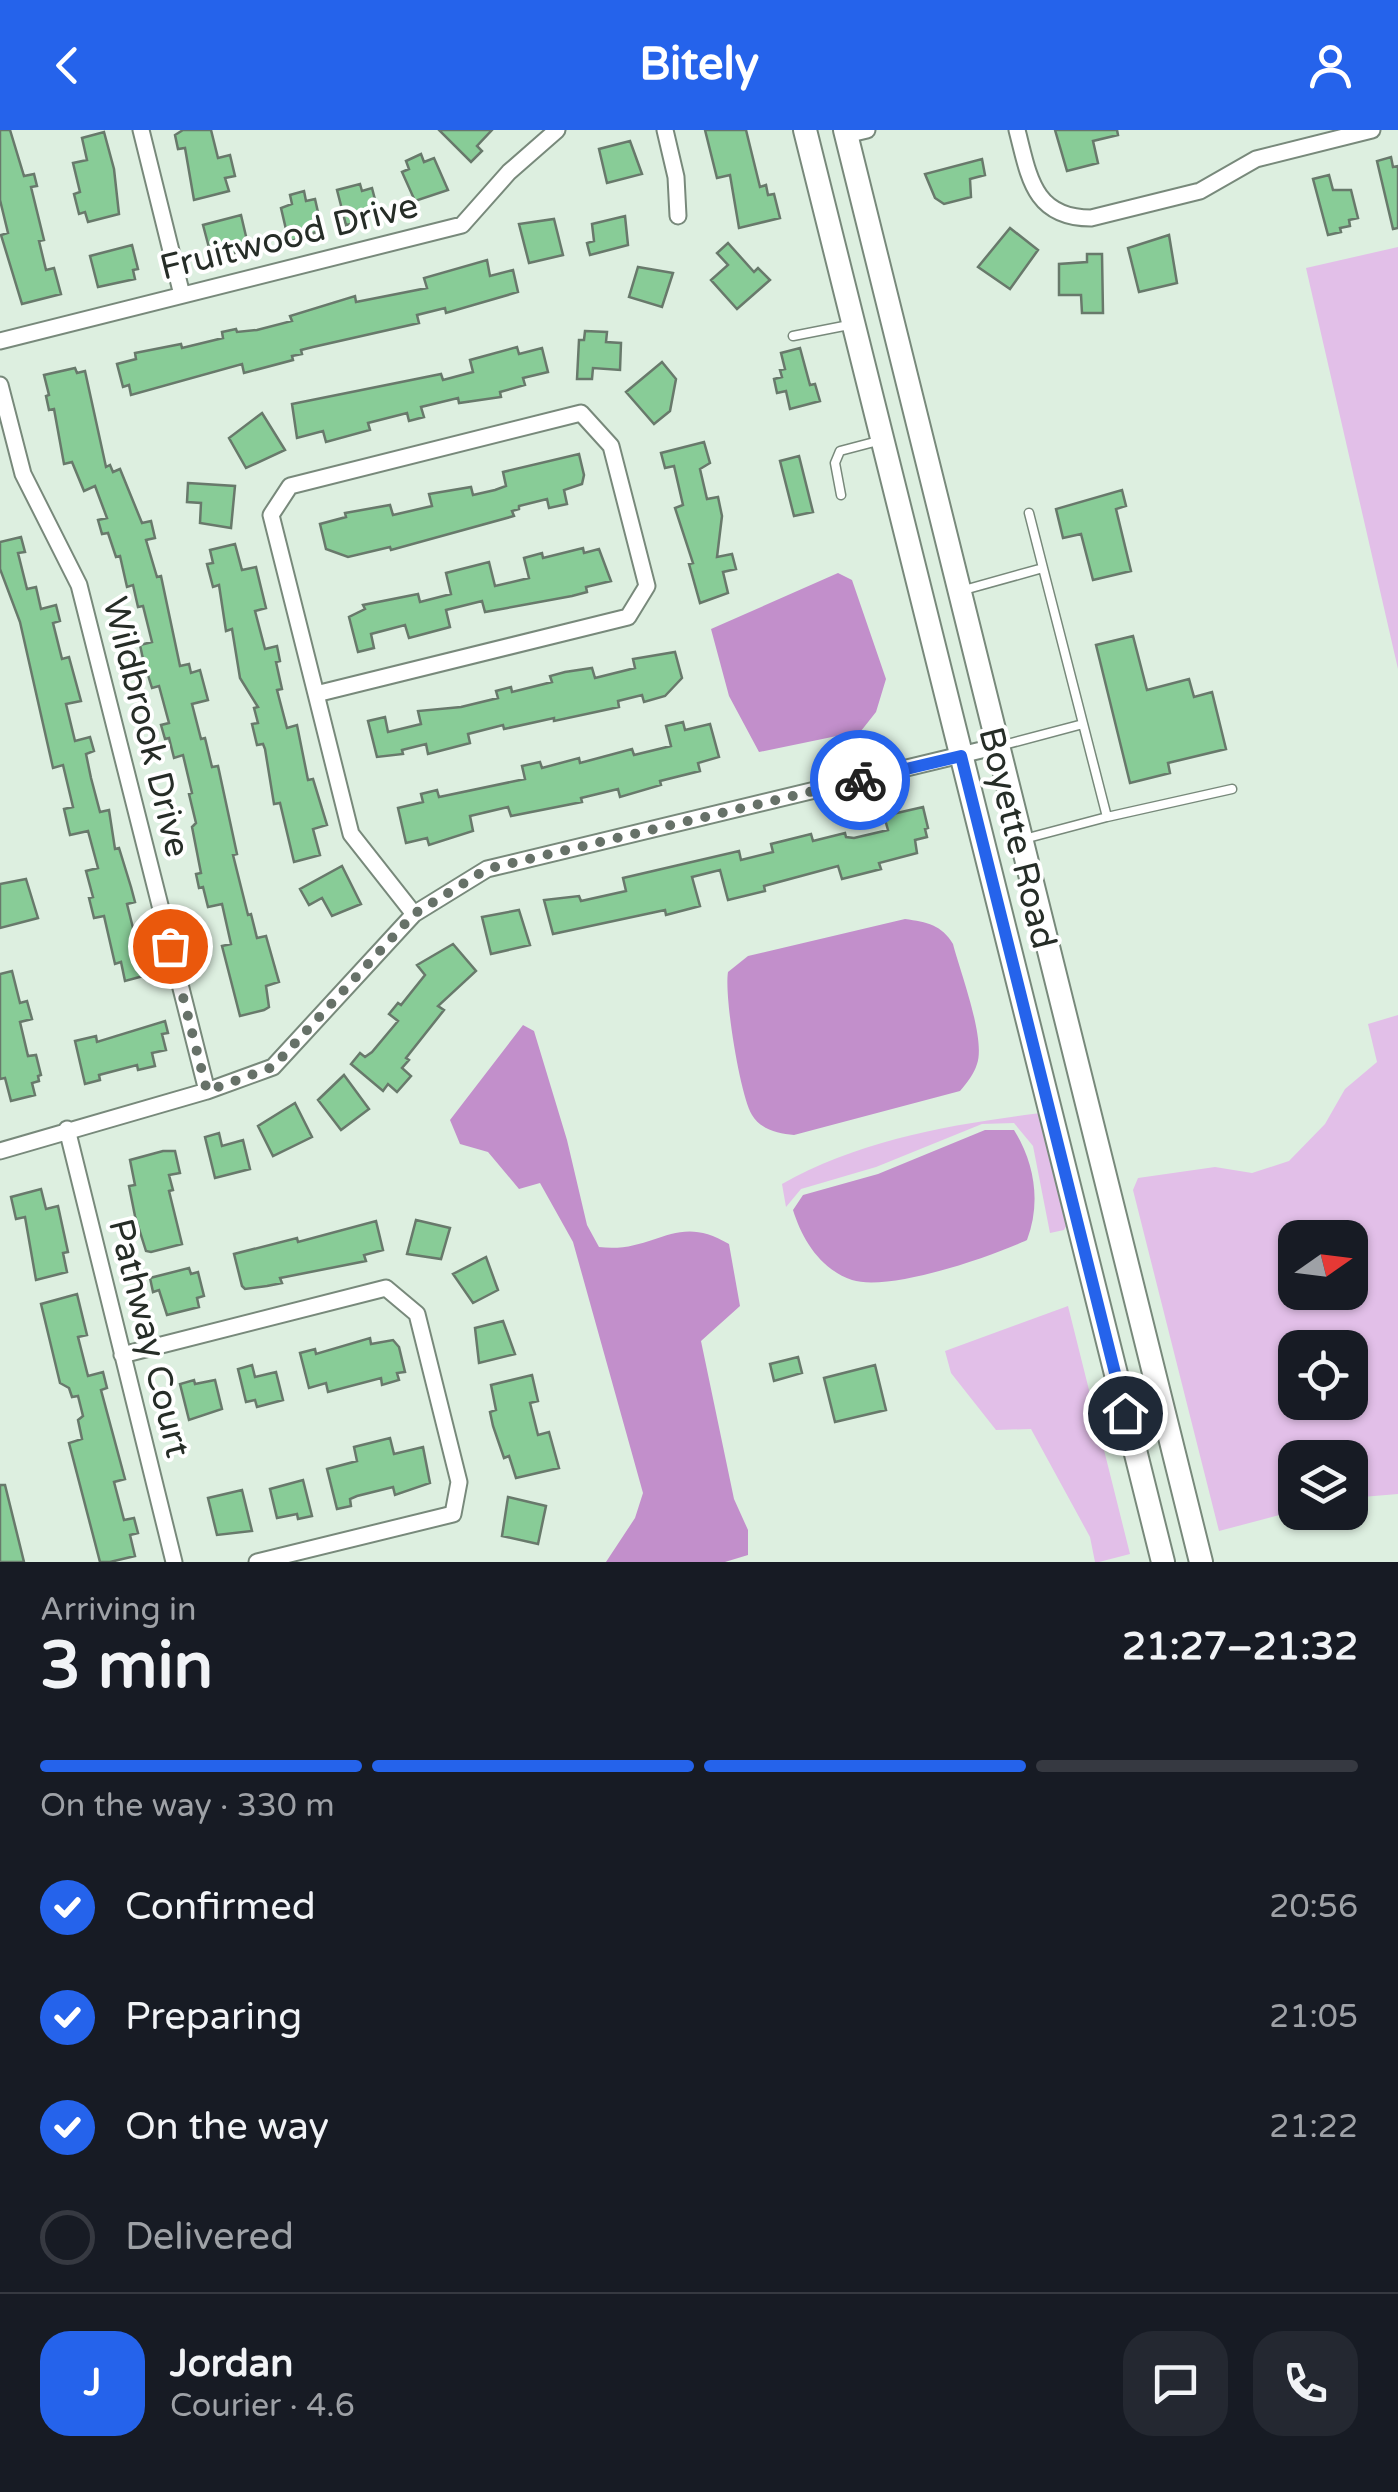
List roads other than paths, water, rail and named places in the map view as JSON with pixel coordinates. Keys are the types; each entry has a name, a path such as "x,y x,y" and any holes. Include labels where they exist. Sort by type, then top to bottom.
{"main road":[{"name":"Boyette Road","path":"805,130 1162,1562"},
{"name":"Boyette Road","path":"853,132 960,591 1200,1562"}],"street":[{"path":"141,130 182,295"},
{"name":"Fruitwood Drive","path":"0,341 462,224 509,172 557,130"},
{"path":"665,130 676,178 678,216"},
{"path":"1018,130 1032,185 1042,201 1073,218 1091,218 1200,191 1256,159 1372,130"},
{"name":"Wildbrook Drive","path":"0,384 22,474 79,585 207,1091"},
{"path":"316,694 628,617 647,586 612,446 582,413 290,486 271,515 351,834 414,914"},
{"path":"0,1151 68,1128 207,1091 273,1067 414,914 487,869 998,746"},
{"name":"Pathway Court","path":"68,1128 174,1562"},
{"path":"122,1355 386,1288 417,1314 459,1482 453,1514 257,1562"}],"lane":[{"path":"792,336 853,324"},
{"path":"841,495 835,464 840,451 882,440"},
{"path":"1029,513 1107,817"},
{"path":"960,591 1043,568"},
{"path":"998,746 1083,724"},
{"path":"1021,839 1232,789"}]}
